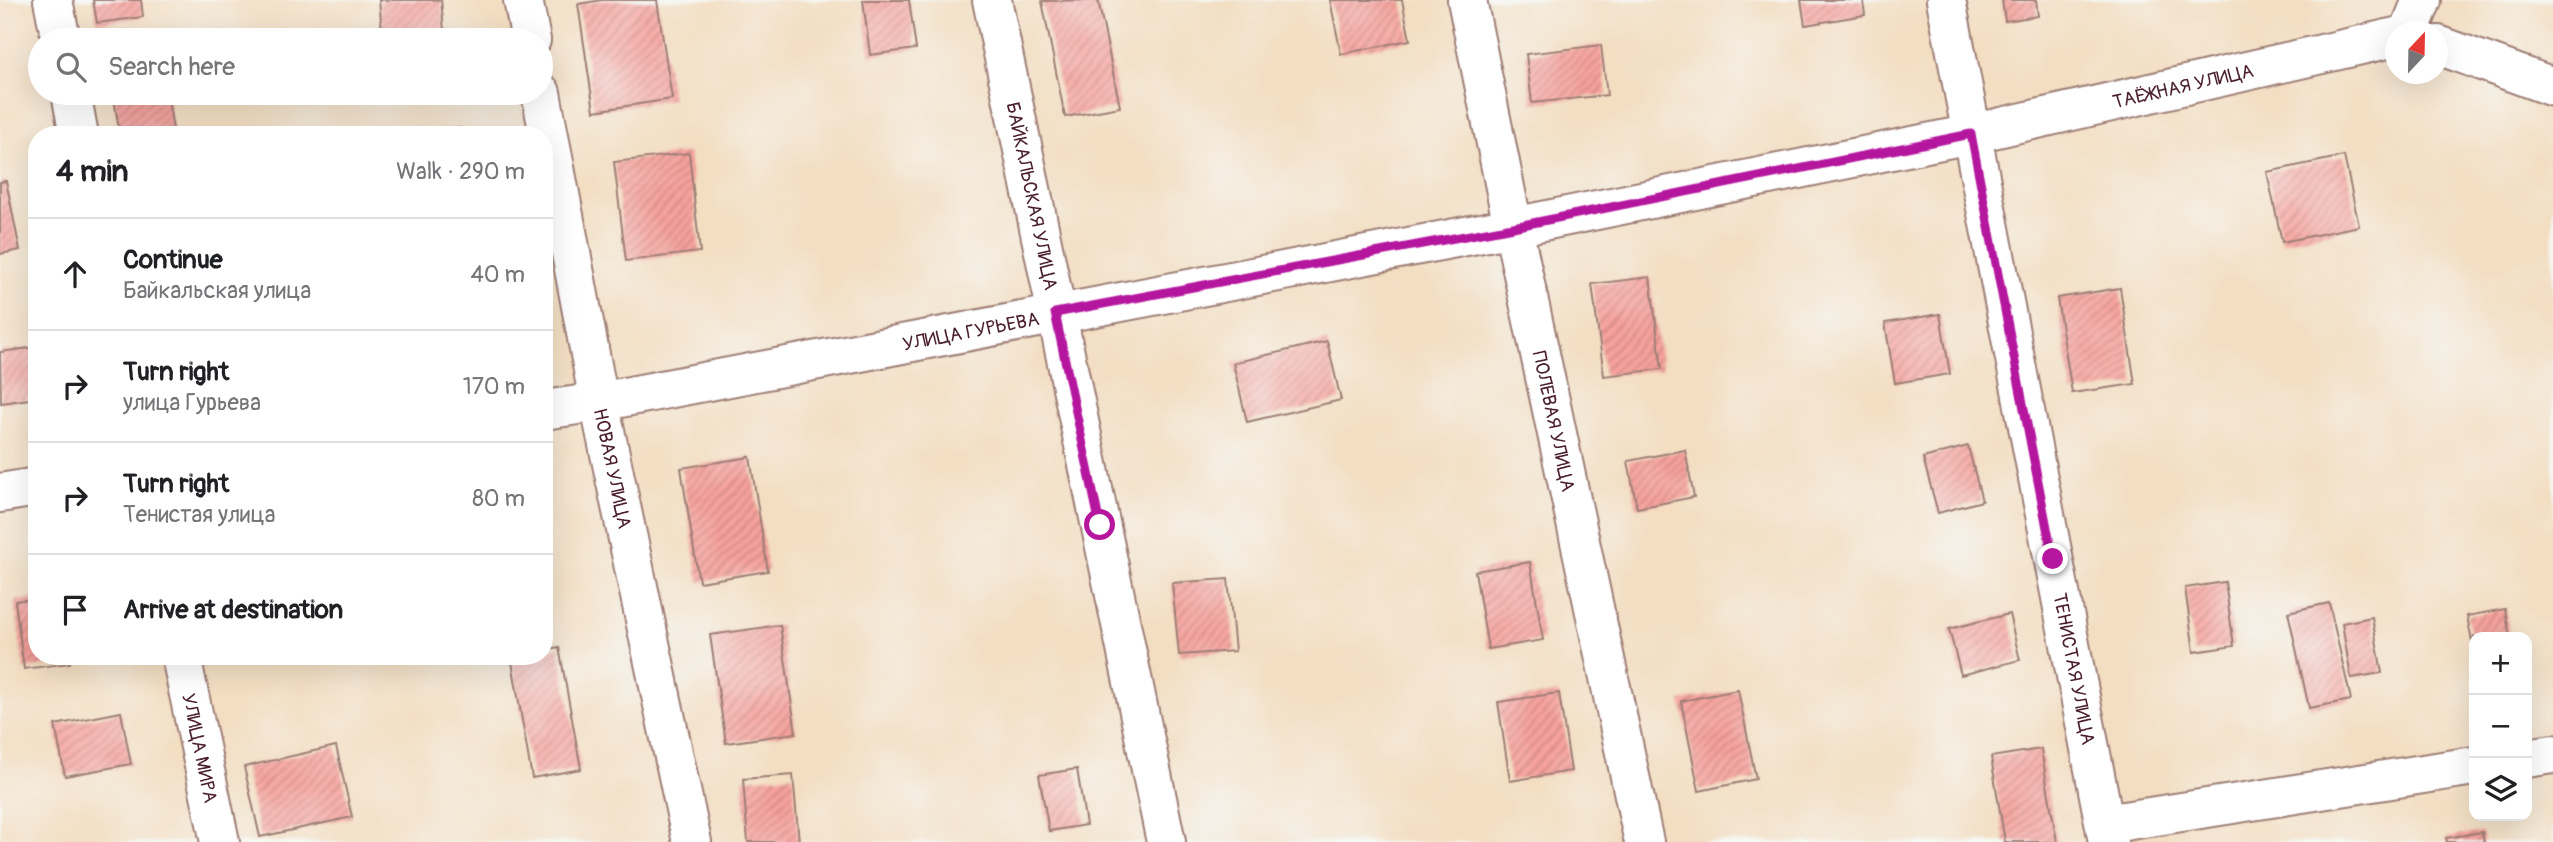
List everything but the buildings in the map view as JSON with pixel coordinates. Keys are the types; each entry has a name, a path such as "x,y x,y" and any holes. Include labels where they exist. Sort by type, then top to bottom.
{"street":[{"path":"54,0 59,28"},
{"path":"523,0 529,28"},
{"name":"БАЙКАЛЬСКАЯ УЛИЦА","path":"992,0 1166,842"},
{"name":"ПОЛЕВАЯ УЛИЦА","path":"1467,0 1644,842"},
{"name":"ТЕНИСТАЯ УЛИЦА","path":"1946,0 2106,833"},
{"path":"2413,21 2422,0"},
{"name":"ТАЁЖНАЯ УЛИЦА","path":"1971,134 2385,40"},
{"path":"2448,49 2553,87"},
{"path":"73,105 77,126"},
{"name":"НОВАЯ УЛИЦА","path":"543,105 547,126"},
{"name":"УЛИЦА ГУРЬЕВА","path":"553,409 1513,227 1971,134"},
{"name":"НОВАЯ УЛИЦА","path":"553,158 598,402 692,842"},
{"path":"0,494 28,489"},
{"name":"УЛИЦА МИРА","path":"183,665 220,842"},
{"path":"2532,757 2553,754"},
{"path":"2106,833 2469,767"}],"route":[{"path":"1100,525 1055,313 1513,227 1971,134 2053,559"}]}
